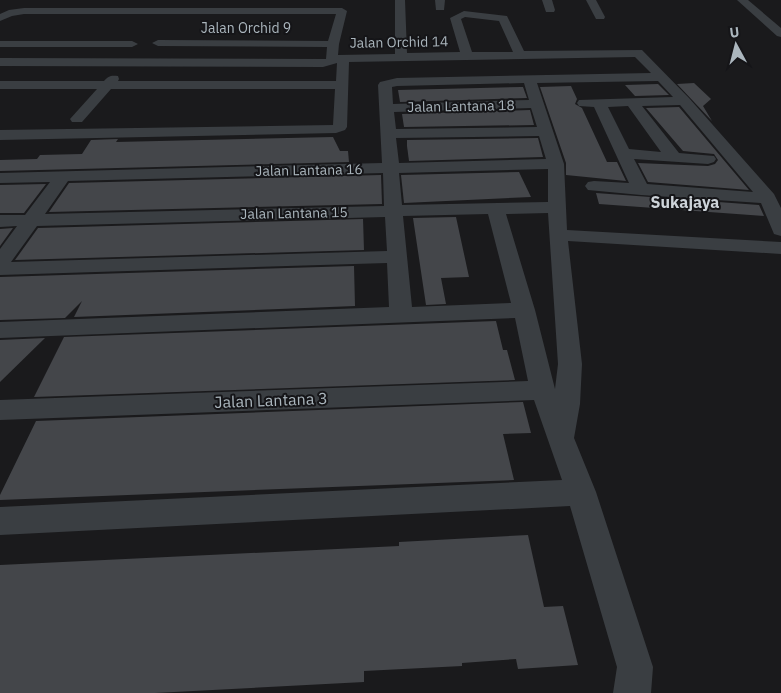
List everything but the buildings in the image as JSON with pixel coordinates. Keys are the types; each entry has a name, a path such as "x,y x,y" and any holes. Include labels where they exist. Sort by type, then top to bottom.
{"street":[{"path":"142,62 158,43 176,12 187,0"},
{"path":"400,0 401,57"},
{"path":"540,0 548,3"},
{"path":"591,0 600,17"},
{"path":"742,0 781,34"},
{"path":"754,10 772,11"},
{"path":"0,18 9,13 24,11 347,11 334,26 332,44 338,59 341,85 340,127 332,129 0,135"},
{"name":"Jalan Orchid 14","path":"466,56 456,18 464,14 503,18 520,55"},
{"path":"77,119 107,86 132,44 143,33"},
{"name":"Jalan Orchid 9","path":"158,43 332,44"},
{"path":"0,44 132,44"},
{"name":"Jalan Orchid 14","path":"0,62 316,63 338,59 401,57 636,53 640,54 662,77"},
{"path":"401,314 386,108 385,85 388,83 662,77 768,198 781,230"},
{"path":"529,80 556,164 558,236 570,364 567,404 561,437"},
{"path":"0,86 341,85"},
{"path":"641,190 624,152 592,103 684,101"},
{"path":"632,102 674,158"},
{"name":"Jalan Lantana 18","path":"386,108 536,104"},
{"path":"58,119 340,118"},
{"path":"388,134 545,131"},
{"path":"624,152 708,160"},
{"name":"Jalan Lantana 16","path":"0,178 556,164"},
{"path":"0,263 63,176"},
{"path":"594,186 768,198"},
{"name":"Jalan Lantana 15","path":"0,221 557,207"},
{"path":"496,209 524,310 543,390 581,492 635,666 632,693"},
{"path":"558,236 781,248"},
{"path":"0,269 397,257"},
{"path":"0,330 524,310"},
{"name":"Jalan Lantana 3","path":"2,414 543,390"},
{"path":"0,521 581,492"}],"district":[{"name":"Sukajaya","path":"685,202"}]}
